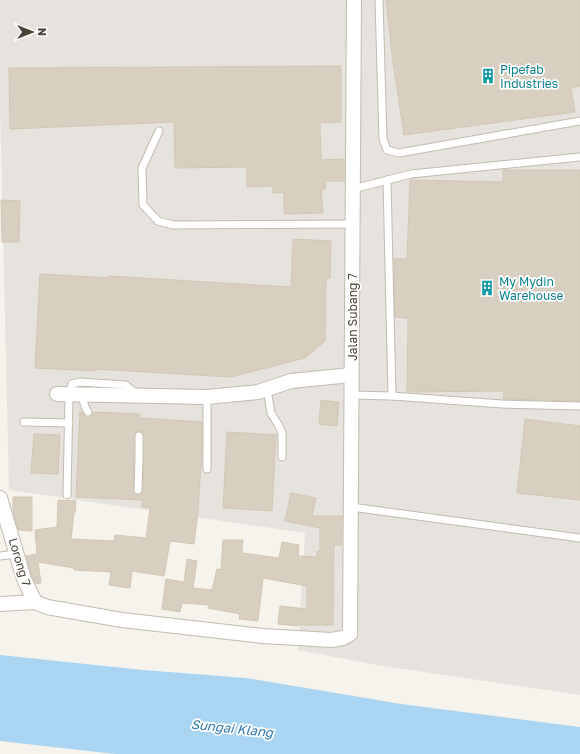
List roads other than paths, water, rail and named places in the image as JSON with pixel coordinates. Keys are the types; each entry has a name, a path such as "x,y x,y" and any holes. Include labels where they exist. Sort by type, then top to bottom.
{"street":[{"name":"Jalan Subang 7","path":"35,602 47,607 122,620 263,636 331,640 343,638 350,634 354,0"},
{"path":"69,395 207,397 258,392 291,381 351,375"},
{"name":"Lorong 7","path":"0,498 24,579 35,602"},
{"path":"0,604 35,602"}],"lane":[{"path":"379,0 383,139 387,150 399,152 580,121"},
{"path":"159,131 142,168 143,205 158,221 173,225 352,224"},
{"path":"353,189 411,174 580,157"},
{"path":"387,180 392,396"},
{"path":"267,389 271,413 282,433 282,457"},
{"path":"69,395 85,407 88,412"},
{"path":"67,495 69,395"},
{"path":"351,395 392,396 502,404 580,406"},
{"path":"207,397 207,468"},
{"path":"24,422 69,423"},
{"path":"138,490 139,436"},
{"path":"351,507 580,538"},
{"path":"0,556 16,554"}],"water":[{"name":"Sungai Klang","path":"0,655 143,670 246,678 401,704 580,727 580,754 115,754 0,741"}],"place":[{"name":"Pipefab Industries","path":"488,76"},
{"name":"My Mydin Warehouse","path":"487,288"}]}
